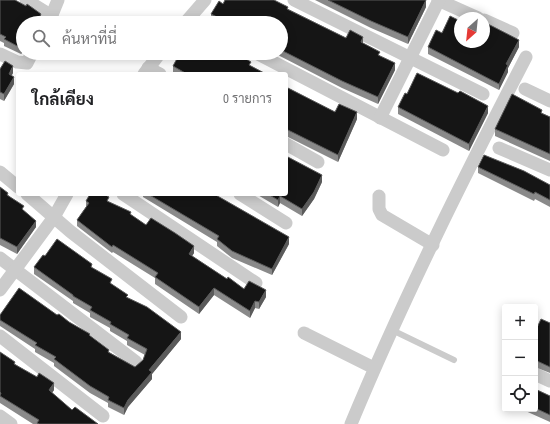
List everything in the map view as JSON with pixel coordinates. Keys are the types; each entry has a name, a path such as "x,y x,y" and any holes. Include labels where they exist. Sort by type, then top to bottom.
{"street":[{"path":"26,0 45,16"},
{"path":"52,16 58,0"},
{"path":"194,16 205,0"},
{"path":"294,0 483,94"},
{"path":"380,118 439,0 465,12"},
{"path":"490,23 513,33"},
{"path":"0,54 17,62 27,63 28,60"},
{"path":"351,424 374,368 392,330 488,129 526,57"},
{"path":"146,71 155,60"},
{"path":"269,60 444,150"},
{"path":"525,89 550,101"},
{"path":"288,145 318,162"},
{"path":"499,148 550,170"},
{"path":"0,172 16,185"},
{"path":"29,196 180,317"},
{"path":"0,290 54,217 66,196"},
{"path":"126,196 256,284"},
{"path":"243,196 286,223"},
{"path":"379,196 379,208 382,215 433,245"},
{"path":"0,258 136,362"},
{"path":"304,333 374,368"},
{"path":"0,336 103,416"},
{"path":"538,375 550,381"},
{"path":"0,416 11,424"}],"lane":[{"path":"392,330 454,360"}],"building":[{"path":"0,0 15,0 26,6 27,4 41,14 40,16 16,16 16,45 4,39 6,37 0,34"},
{"path":"225,0 274,0 288,7 287,9 346,38 350,30 363,37 361,42 380,52 378,55 395,63 378,97 342,81 288,54 288,16 215,16 211,14 219,1 223,4"},
{"path":"328,0 426,0 408,37"},
{"path":"450,16 454,18 454,48 490,48 490,25 519,40 506,64 508,65 499,84 428,47 436,30 442,33"},
{"path":"176,60 248,60 251,62 249,65 262,72 184,72 173,66"},
{"path":"5,61 13,66 9,74 14,77 4,94 0,92 0,69"},
{"path":"417,73 458,93 460,91 488,106 469,144 398,107 405,93 407,94"},
{"path":"288,88 335,112 339,104 357,112 338,155 288,130"},
{"path":"512,94 542,110 541,113 550,117 550,154 495,129"},
{"path":"484,155 524,171 550,185 550,200 535,192 534,194 478,167"},
{"path":"288,157 322,175 314,192 302,209 280,196 288,196"},
{"path":"0,187 8,193 7,195 24,206 22,209 36,221 17,247 0,238"},
{"path":"89,196 107,196 109,197 107,201 131,212 130,214 146,225 151,218 194,246 189,254 227,279 228,277 244,289 249,281 266,290 259,302 255,301 250,311 214,288 199,307 155,277 158,273 113,245 112,247 77,220 89,203 86,201"},
{"path":"151,196 217,196 289,237 272,269 232,251 217,239 219,236"},
{"path":"271,196 280,196 278,200"},
{"path":"57,239 92,264 91,267 112,279 110,283 128,295 126,297 147,307 181,332 149,370 152,372 128,400 124,408 108,400 109,397 90,386 54,359 56,357 35,345 37,343 0,320 0,315 19,288 57,315 59,314 69,322 90,334 89,335 109,350 108,352 135,367 143,360 147,349 127,338 129,335 110,324 111,322 90,310 92,307 73,296 34,267 43,255 45,256"},
{"path":"541,319 550,323 550,367 538,361 538,326"},
{"path":"0,352 15,362 14,364 37,377 39,373 54,383 49,390 72,410 75,407 98,424 39,424 37,423 39,420 0,396"},
{"path":"538,390 550,396 550,415 538,409"}]}
